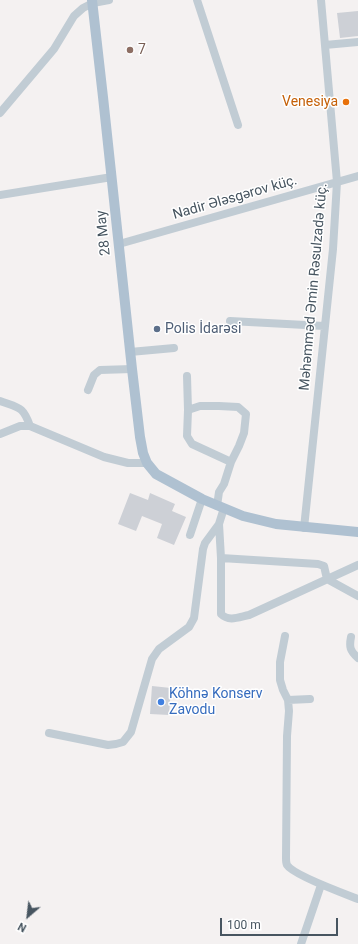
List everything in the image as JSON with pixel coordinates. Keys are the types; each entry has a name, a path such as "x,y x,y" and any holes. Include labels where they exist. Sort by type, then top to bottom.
{"main road":[{"name":"28 May","path":"92,2 140,437 143,453 147,463"},
{"path":"147,463 156,474 202,499 243,516 260,521 304,528 358,532"}],"street":[{"path":"0,113 54,49 74,16 92,2 110,0"},
{"path":"197,0 238,124"},
{"name":"Məhəmməd Əmin Rəsulzadə küç.","path":"304,528 333,249 337,182 321,0"},
{"path":"325,45 358,42"},
{"name":"Nadir Ələsgərov küç.","path":"119,244 358,176"},
{"path":"0,195 112,177"},
{"path":"230,321 324,326"},
{"path":"130,352 174,348"},
{"path":"88,390 94,375 100,370 132,369"},
{"path":"187,376 187,436 192,444 231,462"},
{"path":"0,401 20,408 26,414 30,426"},
{"path":"188,410 200,406 219,406 238,408 246,414 244,433 231,462 224,484 219,492 221,614 232,619 249,615 358,565"},
{"path":"0,434 20,426 30,426 104,457 128,463 147,463"},
{"path":"190,535 202,499"},
{"path":"49,733 108,745 123,742 131,732 152,659 159,649 189,628 194,618 203,549 205,543 219,524"},
{"path":"221,558 318,564 324,566 327,579 358,596"},
{"path":"285,636 280,662 280,680 288,700 289,711 287,736 287,865 321,885 358,899"},
{"path":"351,637 349,647 358,658"},
{"path":"288,700 310,699"},
{"path":"301,944 321,885"}],"building":[{"path":"358,11 358,36 340,38 337,13"},
{"path":"130,493 148,500 150,493 175,504 172,511 186,517 174,545 157,538 162,524 142,516 136,531 118,524"},
{"path":"152,686 171,688 169,715 150,714"}],"place":[{"name":"7","path":"130,50"},
{"name":"Venesiya","path":"346,102"},
{"name":"Polis İdarəsi","path":"157,329"},
{"name":"Köhnə Konserv Zavodu","path":"161,702"}]}
